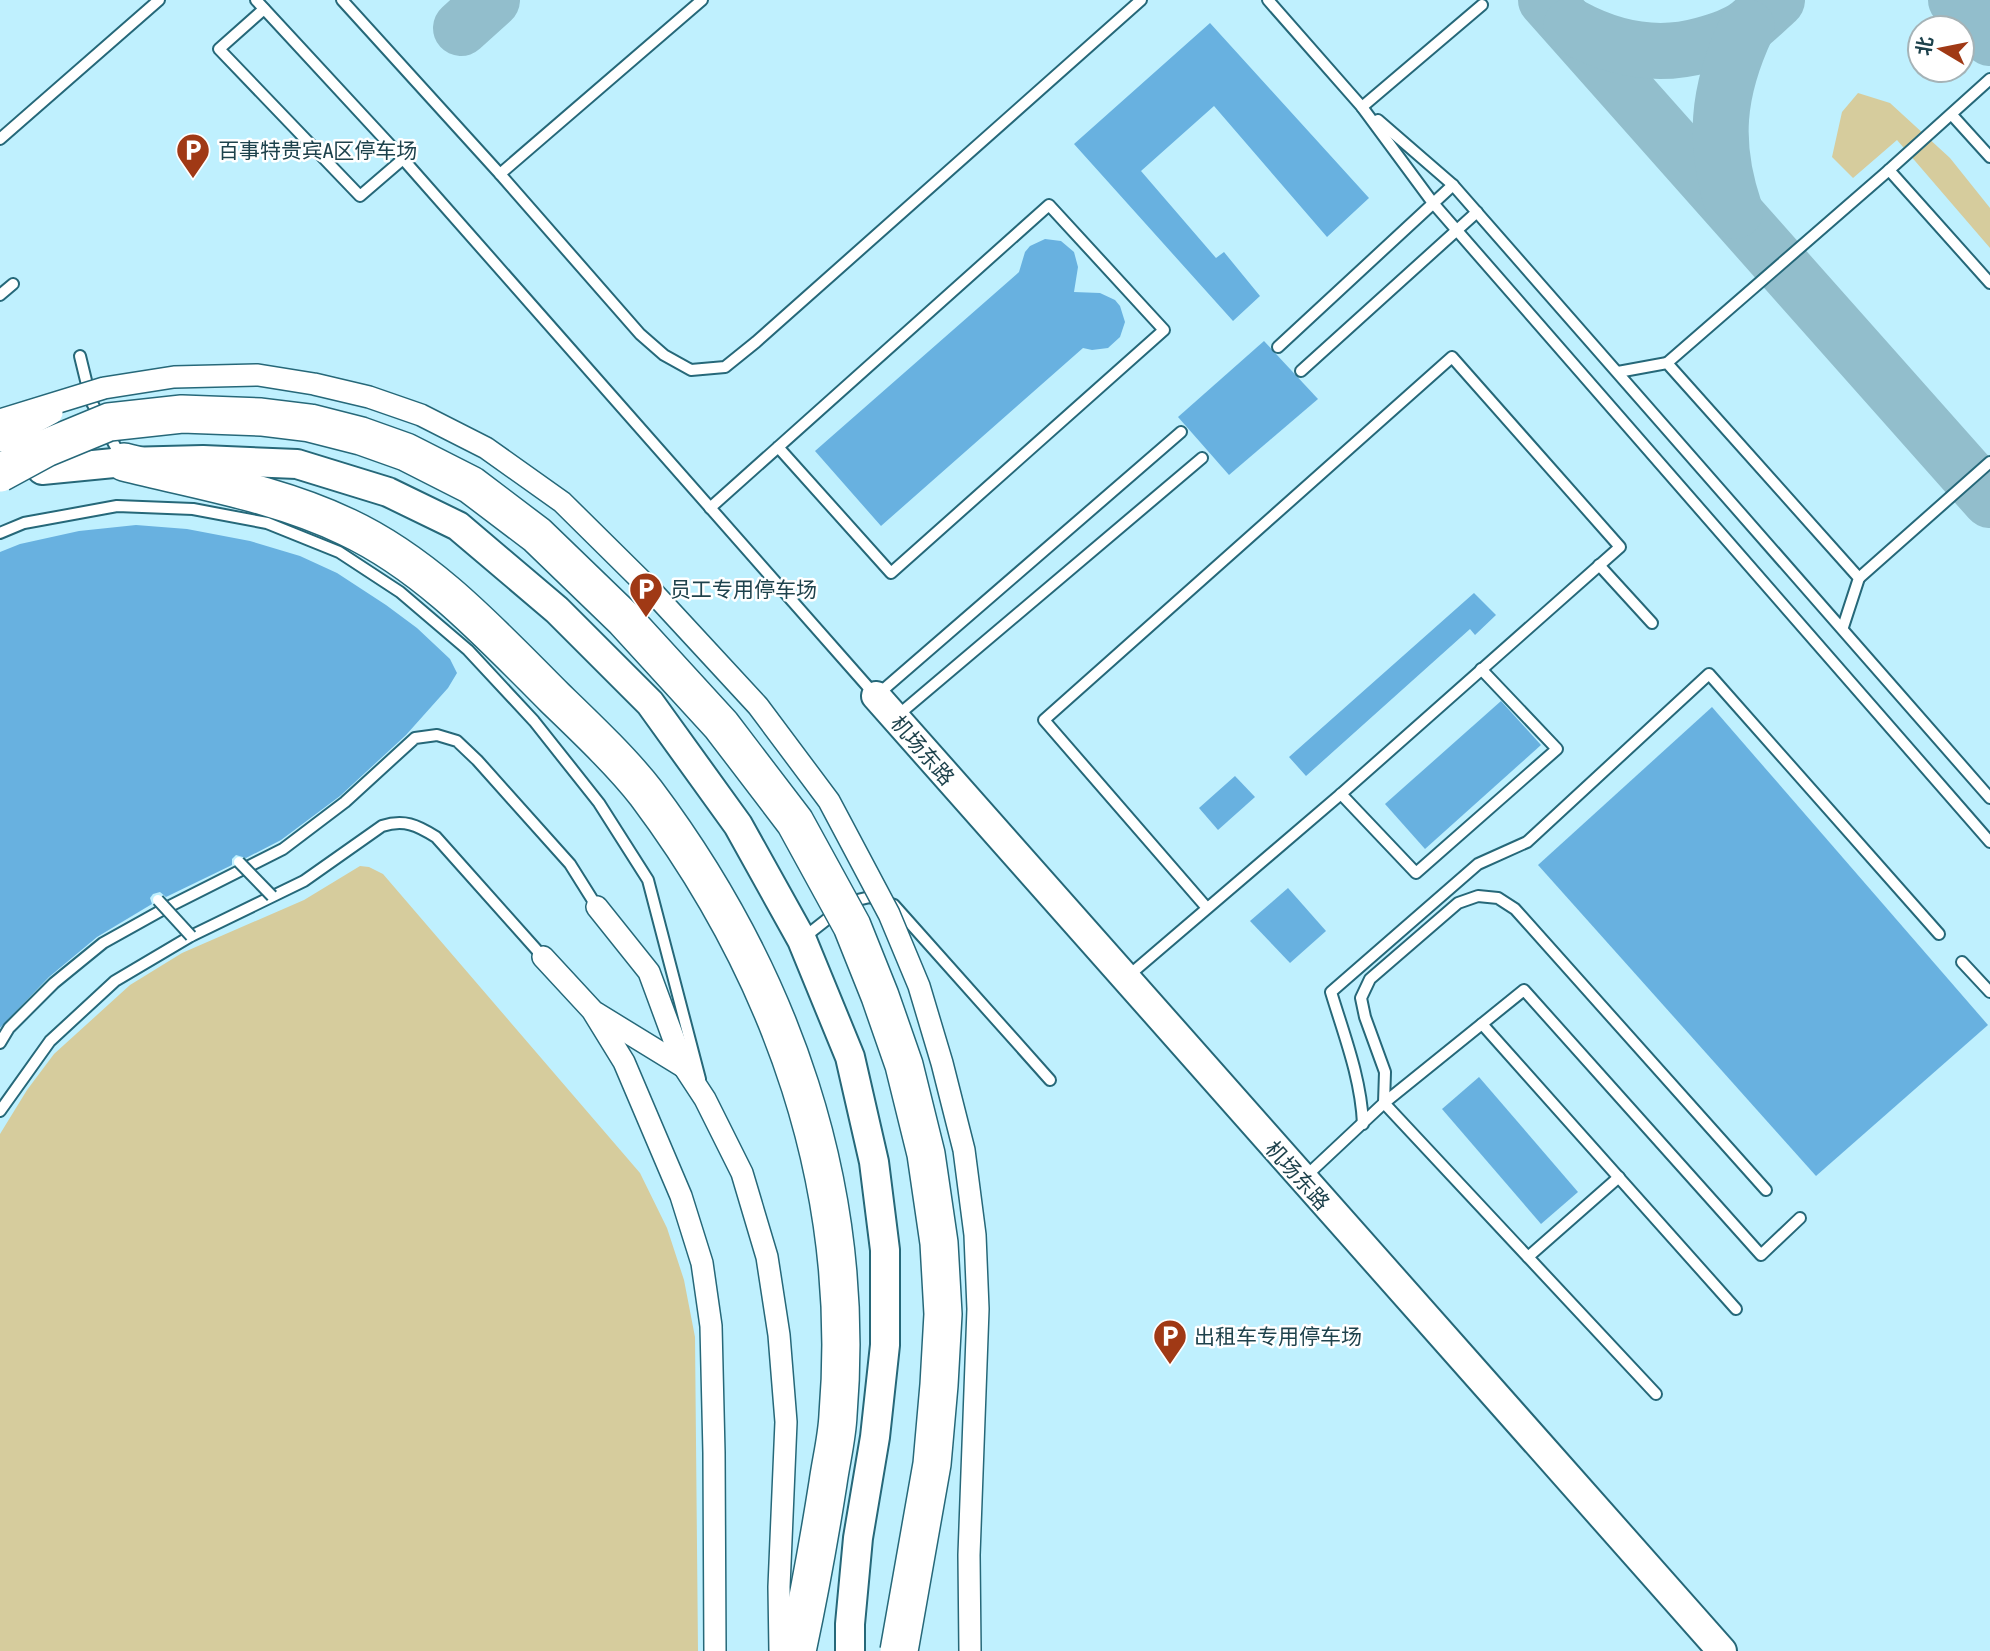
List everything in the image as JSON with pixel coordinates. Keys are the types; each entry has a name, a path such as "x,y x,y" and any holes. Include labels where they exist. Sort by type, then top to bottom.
{"highway":[{"path":"0,473 47,448 93,408 310,422 361,436 406,452 471,485 537,535 624,619 721,725 795,822 852,926 904,1065 926,1154 939,1243 943,1314 932,1464 899,1651"},
{"path":"124,463 250,492 296,506 348,527 391,552 433,582 487,630 565,708 643,789 705,877 761,981 796,1069 824,1171 838,1272 841,1342 838,1416 809,1597 797,1651"}],"main road":[{"path":"42,470 203,460 298,464 388,492 458,526 557,610 650,703 738,825 802,940 850,1057 874,1162 885,1250 884,1345 874,1437 858,1538 849,1651"},
{"name":"机场东路","path":"876,696 1722,1651"}],"street":[{"path":"0,448 41,434 93,408 174,377 258,375 369,397 421,415 486,448 562,502 649,588 758,706 829,801 889,914 919,986 964,1150 975,1235 978,1309 969,1555 970,1651"},
{"path":"0,420 93,408"},
{"path":"0,441 35,421 93,408"},
{"path":"597,907 649,972 684,1067 705,1099 742,1173 767,1257 779,1335 786,1422 779,1587 780,1651"},
{"path":"543,957 593,1010 624,1062 681,1196 702,1263 711,1326 715,1651"},
{"path":"593,1010 684,1067"}],"lane":[{"path":"0,139 159,0"},
{"path":"342,0 640,334 664,355 691,370 725,367 756,342 1141,0"},
{"path":"500,174 702,0"},
{"path":"1268,0 1362,107 1433,203 1990,842"},
{"path":"403,159 360,196 219,49 260,4 403,159 876,696 1181,432"},
{"path":"1362,107 1482,5"},
{"path":"1618,372 1667,363 1990,79"},
{"path":"1362,107 1453,185 1990,798"},
{"path":"1952,115 1990,157"},
{"path":"1889,170 1990,283"},
{"path":"1278,346 1453,185"},
{"path":"710,508 778,447 1049,205 1164,330 891,573 778,447"},
{"path":"1301,372 1477,212"},
{"path":"0,295 13,284"},
{"path":"80,356 93,408 124,463"},
{"path":"1125,979 1341,794 1620,547 1452,357 1044,720 1207,908"},
{"path":"1667,363 1859,578"},
{"path":"42,470 93,408"},
{"path":"894,718 1202,458"},
{"path":"1843,628 1859,578 1990,462"},
{"path":"0,533 24,523 117,506 193,509 267,523 339,552 400,592 468,650 534,721 598,803 648,880 705,1099"},
{"path":"1599,565 1652,623"},
{"path":"1341,794 1416,873 1557,749 1481,668"},
{"path":"1363,1124 1357,1077 1331,992 1478,864 1527,842 1709,674 1939,934"},
{"path":"0,1043 9,1028 54,983 103,943 283,849 345,802 415,738 438,734 457,741 570,864 597,907"},
{"path":"0,1111 4,1095 50,1041 115,981 191,936 304,881 382,826 396,821 415,824 436,837 543,957"},
{"path":"239,862 272,896"},
{"path":"839,883 849,902"},
{"path":"1656,1394 1384,1103 1385,1072 1365,1017 1362,998 1370,979 1458,903 1478,896 1498,898 1515,909 1766,1190"},
{"path":"802,940 849,902 870,897 894,905 1049,1080"},
{"path":"158,900 191,936"},
{"path":"1962,962 1990,992"},
{"path":"1302,1180 1384,1103 1524,990 1761,1255 1800,1219"},
{"path":"1482,1024 1736,1309"},
{"path":"1528,1256 1619,1177"}],"shaded area":[{"path":"1858,93 1890,103 1950,158 1990,208 1990,248 1897,140 1853,178 1832,157 1842,112"},
{"path":"360,866 383,874 640,1173 667,1228 684,1280 695,1337 698,1651 0,1651 0,1134 27,1090 54,1054 130,985 182,953 304,900"}],"building":[{"path":"1210,23 1369,198 1327,237 1214,106 1141,171 1216,258 1224,252 1260,296 1233,321 1074,144"},
{"path":"1045,239 1061,241 1074,252 1078,267 1074,292 1100,293 1115,300 1120,306 1125,322 1120,337 1108,348 1083,348 881,526 815,451 1019,272 1025,252 1030,246"},
{"path":"1264,341 1318,399 1229,475 1178,417"},
{"path":"136,525 187,529 250,541 300,556 337,573 417,628 450,659 457,673 448,688 406,735 340,796 281,840 246,858 236,855 232,859 232,865 166,897 160,892 153,894 150,898 152,904 97,937 49,977 0,1028 0,552 20,544 79,531"},
{"path":"1474,593 1496,615 1475,635 1470,629 1306,776 1289,757"},
{"path":"1501,701 1541,745 1425,849 1385,804"},
{"path":"1712,707 1988,1025 1816,1176 1538,865"},
{"path":"1235,776 1255,797 1218,830 1199,808"},
{"path":"1288,888 1326,931 1290,963 1250,921"},
{"path":"1479,1077 1578,1192 1541,1224 1442,1109"}],"taxiway":[{"path":"461,28 492,0"},
{"path":"1546,0 1990,500"},
{"path":"1571,26 1619,46 1652,51 1686,49 1715,42 1738,32 1777,0"},
{"path":"1956,0 1990,38"},
{"path":"1735,211 1723,163 1721,118 1729,73 1747,27"}],"place":[{"name":"百事特贵宾A区停车场","path":"193,180"},
{"name":"员工专用停车场","path":"646,619"},
{"name":"出租车专用停车场","path":"1170,1366"}]}
